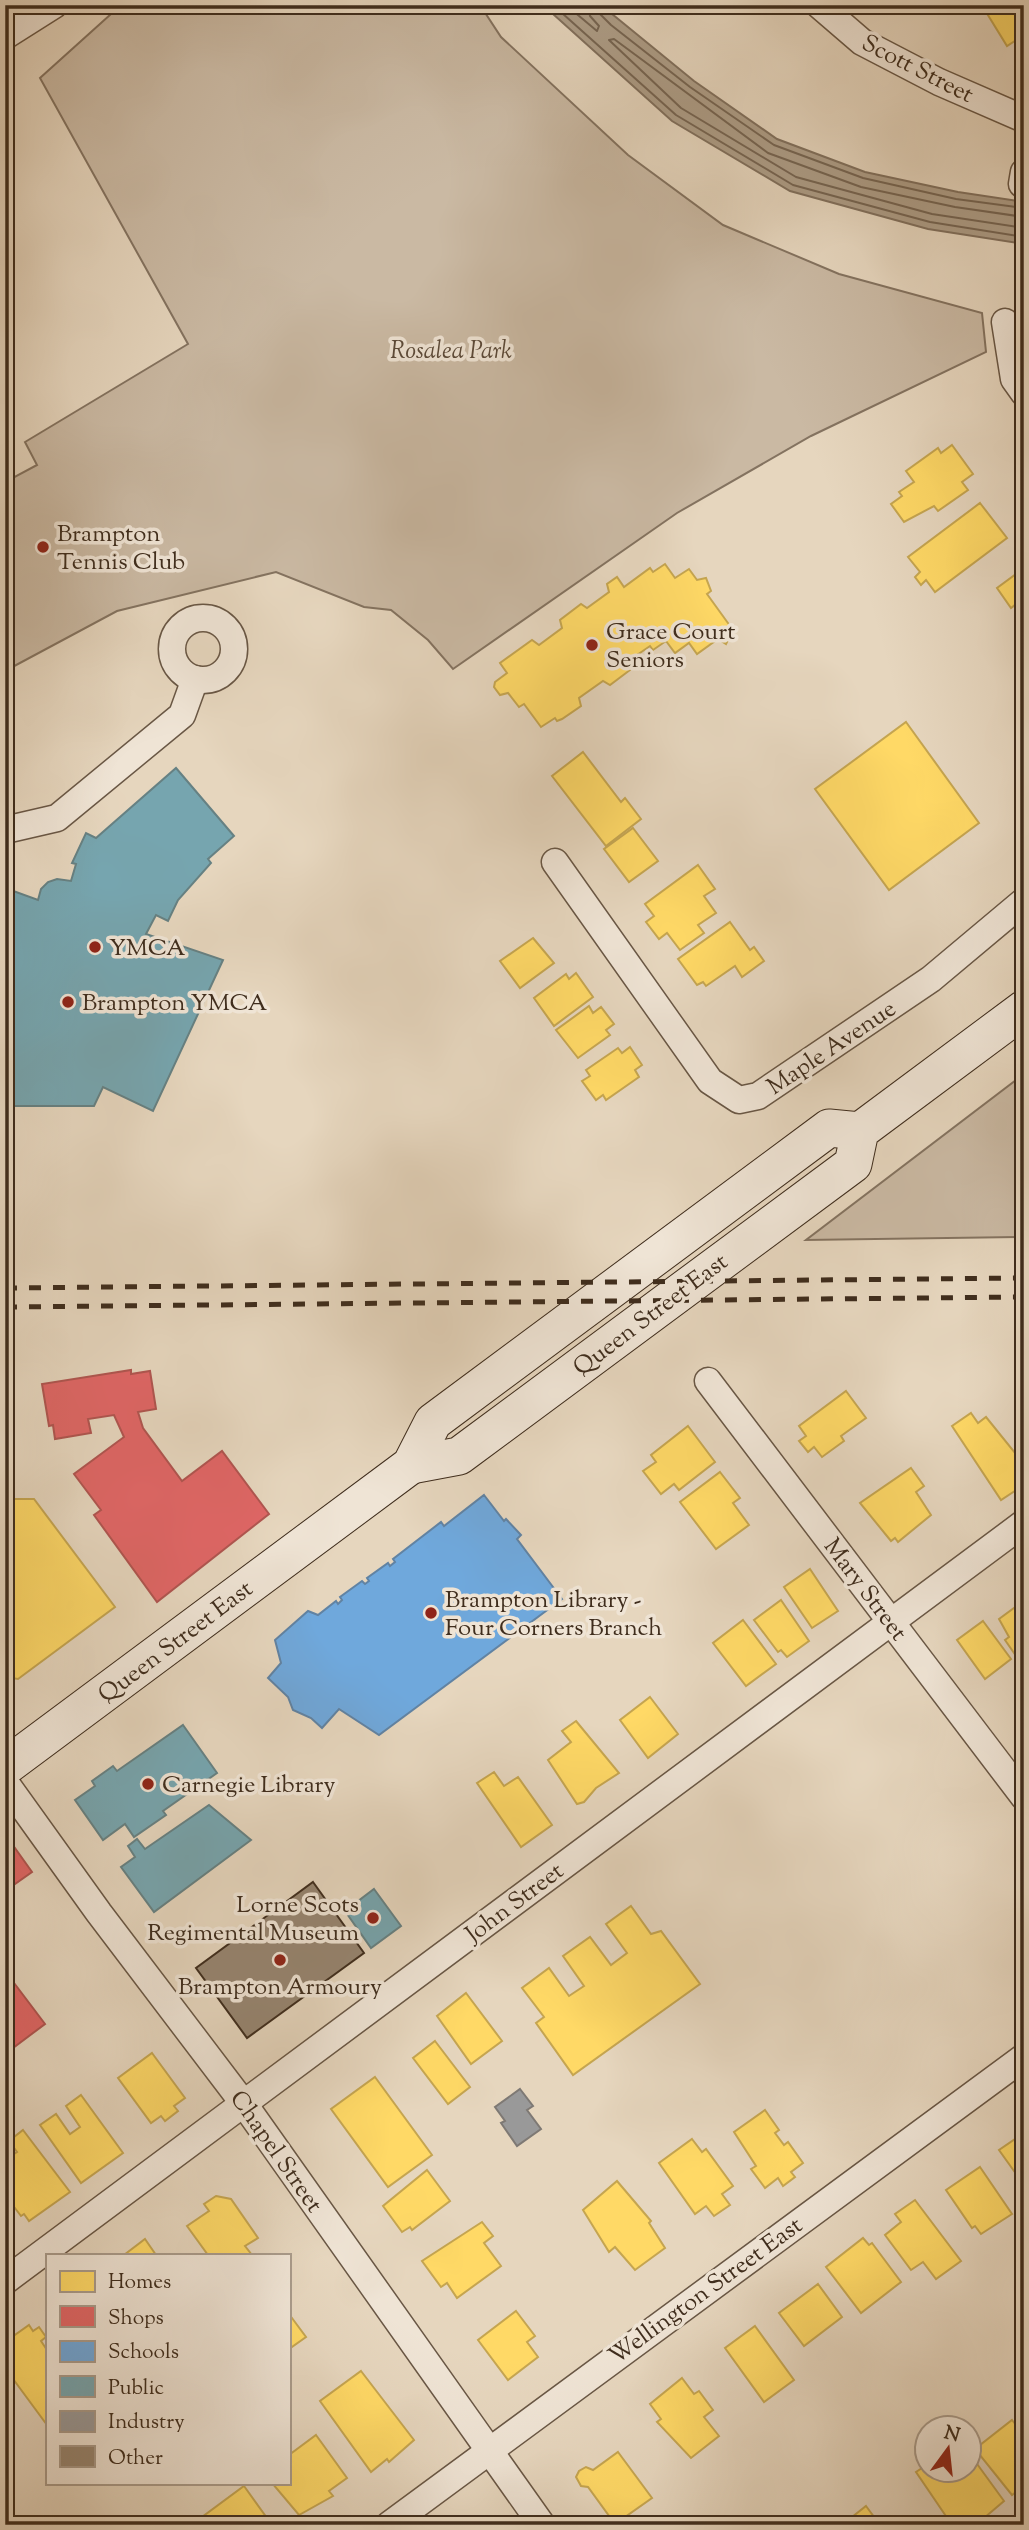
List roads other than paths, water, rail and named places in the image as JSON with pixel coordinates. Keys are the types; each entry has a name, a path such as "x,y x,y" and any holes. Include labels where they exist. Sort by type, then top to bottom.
{"main road":[{"name":"Queen Street East","path":"5,1767 411,1465 459,1456 853,1164 860,1131 1024,1009"}],"street":[{"path":"5,36 54,5"},
{"name":"Scott Street","path":"819,5 862,42 939,82 1024,119"},
{"path":"1005,322 1014,379 1024,393"},
{"path":"5,830 57,818 182,715 195,679"},
{"name":"Maple Avenue","path":"555,862 710,1082 739,1100 758,1096 931,979 1024,901"},
{"name":"Mary Street","path":"708,1381 1024,1797"},
{"name":"John Street","path":"5,2281 889,1620 1024,1523"},
{"name":"Chapel Street","path":"5,1782 99,1913 244,2104 542,2525"},
{"name":"Wellington Street East","path":"388,2525 1024,2057"}],"water":[{"path":"543,5 601,5 694,81 777,139 865,172 958,192 1024,202 1024,244 928,229 790,191 672,121"}],"railway":[{"path":"5,1288 1024,1278"},
{"path":"5,1307 1024,1297"}],"place":[{"name":"Brampton Tennis Club","path":"43,547"},
{"name":"Grace Court Seniors","path":"592,645"},
{"name":"YMCA","path":"95,947"},
{"name":"Brampton YMCA","path":"68,1002"},
{"name":"Brampton Library - Four Corners Branch","path":"431,1613"},
{"name":"Carnegie Library","path":"148,1784"},
{"name":"Lorne Scots Regimental Museum","path":"373,1918"},
{"name":"Brampton Armoury","path":"280,1960"}],"park label":[{"name":"Rosalea Park","path":"451,350"}]}
